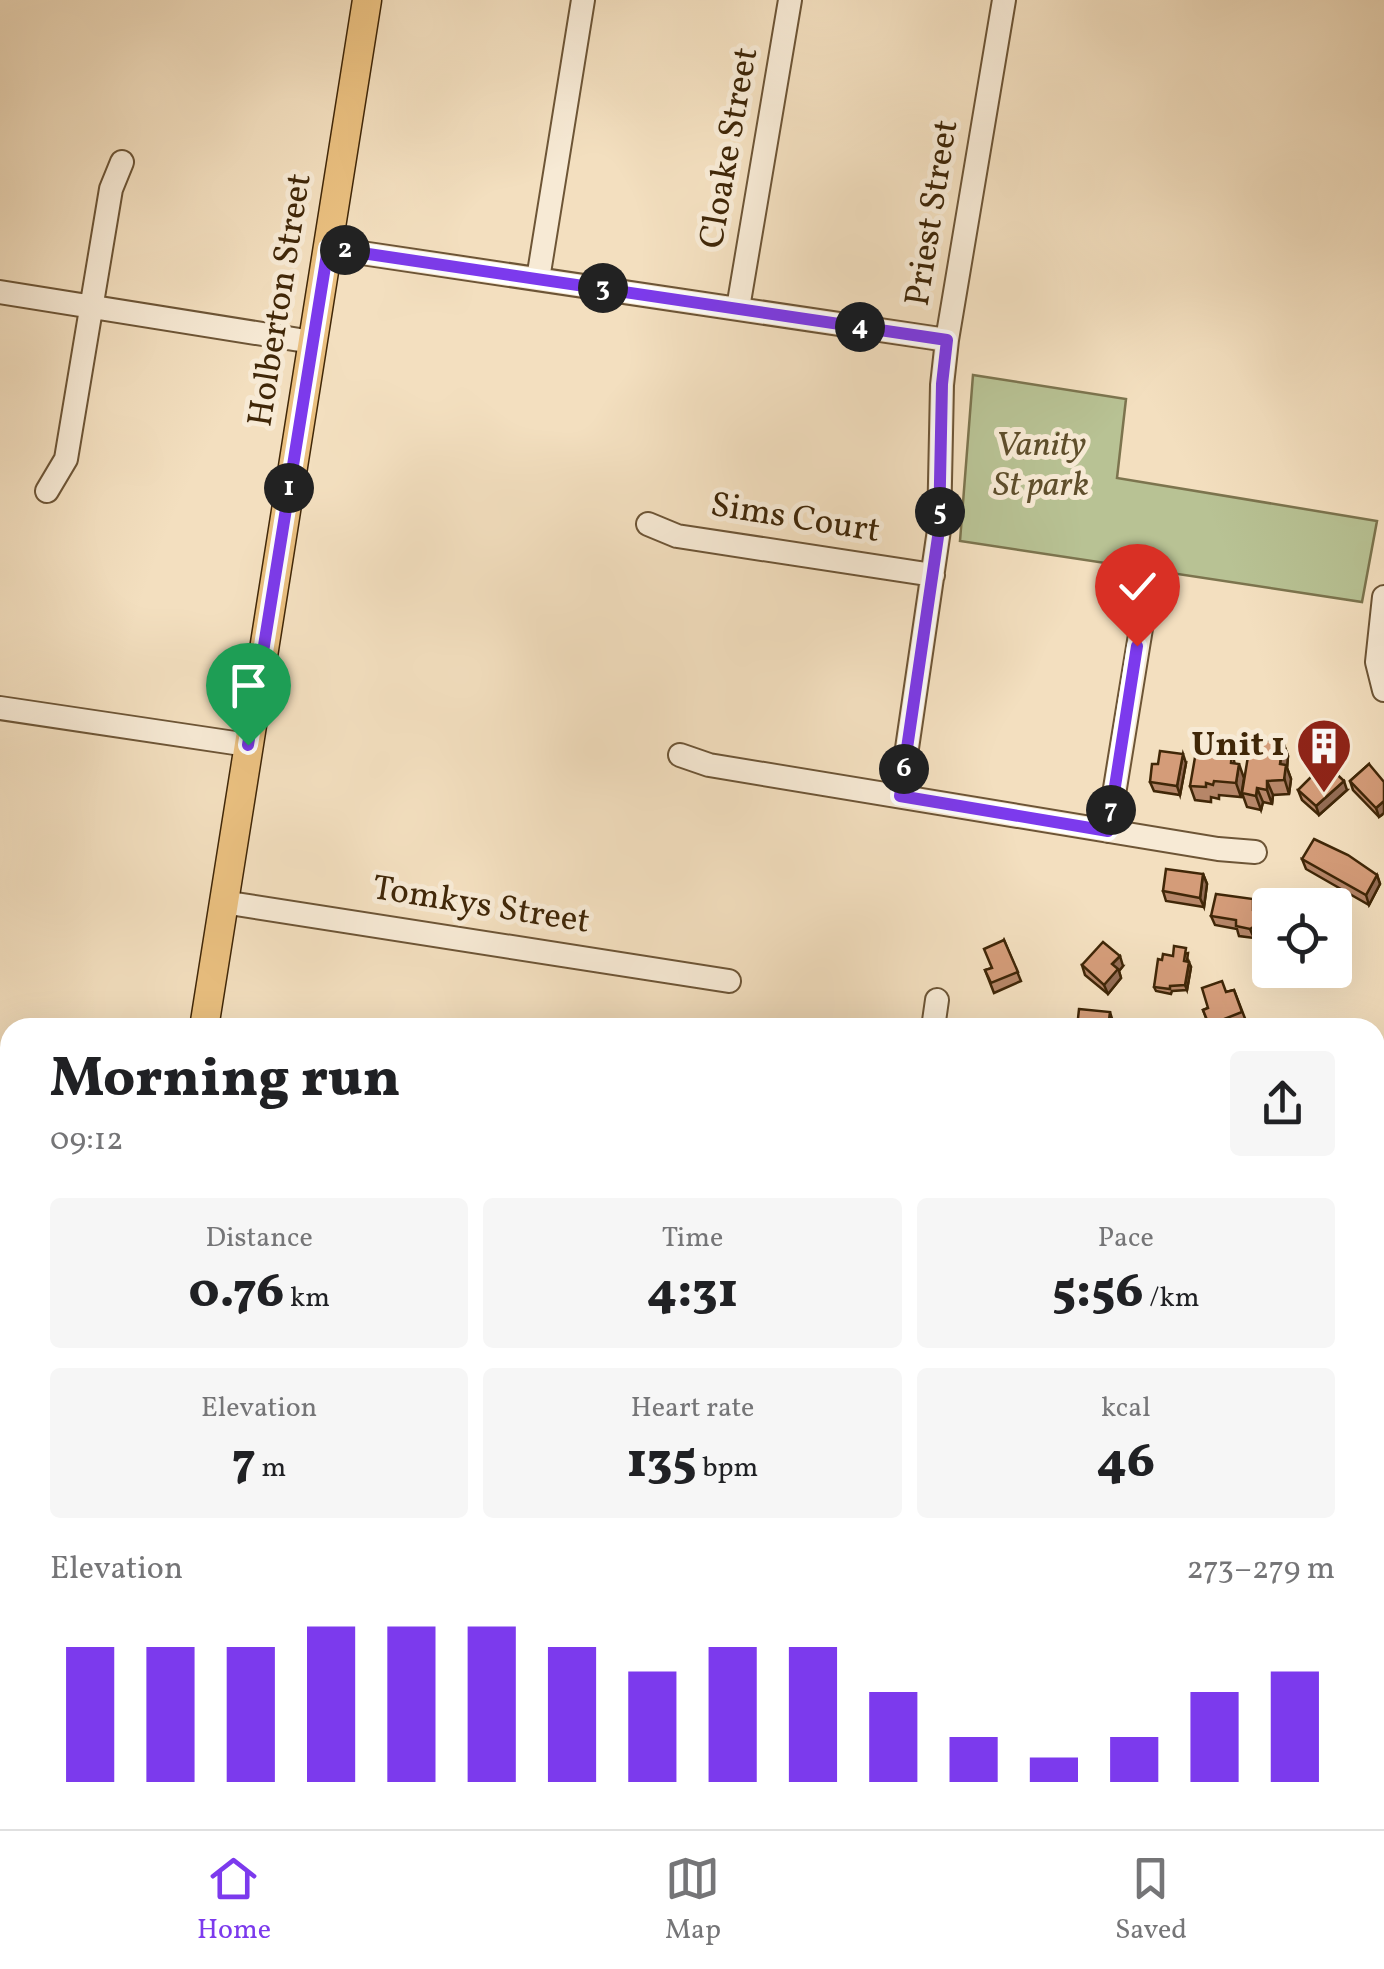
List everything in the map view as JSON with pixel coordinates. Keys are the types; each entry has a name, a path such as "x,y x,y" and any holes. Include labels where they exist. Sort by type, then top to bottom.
{"main road":[{"name":"Holberton Street","path":"206,1018 367,0"}],"street":[{"path":"538,278 584,0"},
{"name":"Cloake Street","path":"738,308 790,0"},
{"name":"Priest Street","path":"900,796 939,530 942,384 947,340 1004,0"},
{"path":"47,491 66,459 111,189 122,162"},
{"path":"328,248 947,340"},
{"path":"0,292 312,342"},
{"name":"Sims Court","path":"648,524 677,536 933,575"},
{"path":"1384,598 1377,662 1384,690"},
{"path":"1108,831 1144,604"},
{"path":"0,708 248,745"},
{"path":"680,755 709,765 1255,852"},
{"name":"Tomkys Street","path":"223,902 729,981"},
{"path":"935,1018 938,1000"}],"green space":[{"name":"Vanity St park","path":"973,375 1126,399 1117,478 1377,521 1362,602 960,541"}],"building":[{"path":"1251,738 1283,742 1280,764 1286,765 1284,780 1267,781 1267,790 1257,788 1256,796 1242,793"},
{"path":"1197,746 1232,750 1231,763 1239,764 1236,783 1214,781 1213,785 1206,783 1206,787 1190,786"},
{"path":"1160,751 1183,754 1177,786 1150,782 1152,764 1158,764"},
{"path":"1325,763 1344,781 1316,806 1298,790"},
{"path":"1369,764 1384,782 1384,801 1376,808 1350,781"},
{"path":"1314,839 1377,875 1366,895 1302,859"},
{"path":"1166,869 1203,874 1200,898 1163,891"},
{"path":"1216,894 1252,899 1250,929 1236,926 1236,920 1211,916"},
{"path":"1004,940 1018,972 991,983 985,970 992,968 984,949"},
{"path":"1103,942 1120,956 1112,964 1118,969 1104,985 1082,965"},
{"path":"1174,946 1186,948 1184,961 1189,962 1185,985 1170,989 1154,987 1158,959 1162,960 1163,954 1173,956"},
{"path":"1222,981 1226,992 1234,990 1242,1012 1227,1018 1206,1018 1203,1010 1208,1008 1202,988"},
{"path":"1079,1009 1110,1012 1109,1018 1078,1018"}],"place":[{"name":"Unit 1","path":"1324,795"}],"route":[{"path":"248,745 328,248 947,340 942,384 939,530 900,796 1108,831 1137,646"}]}
